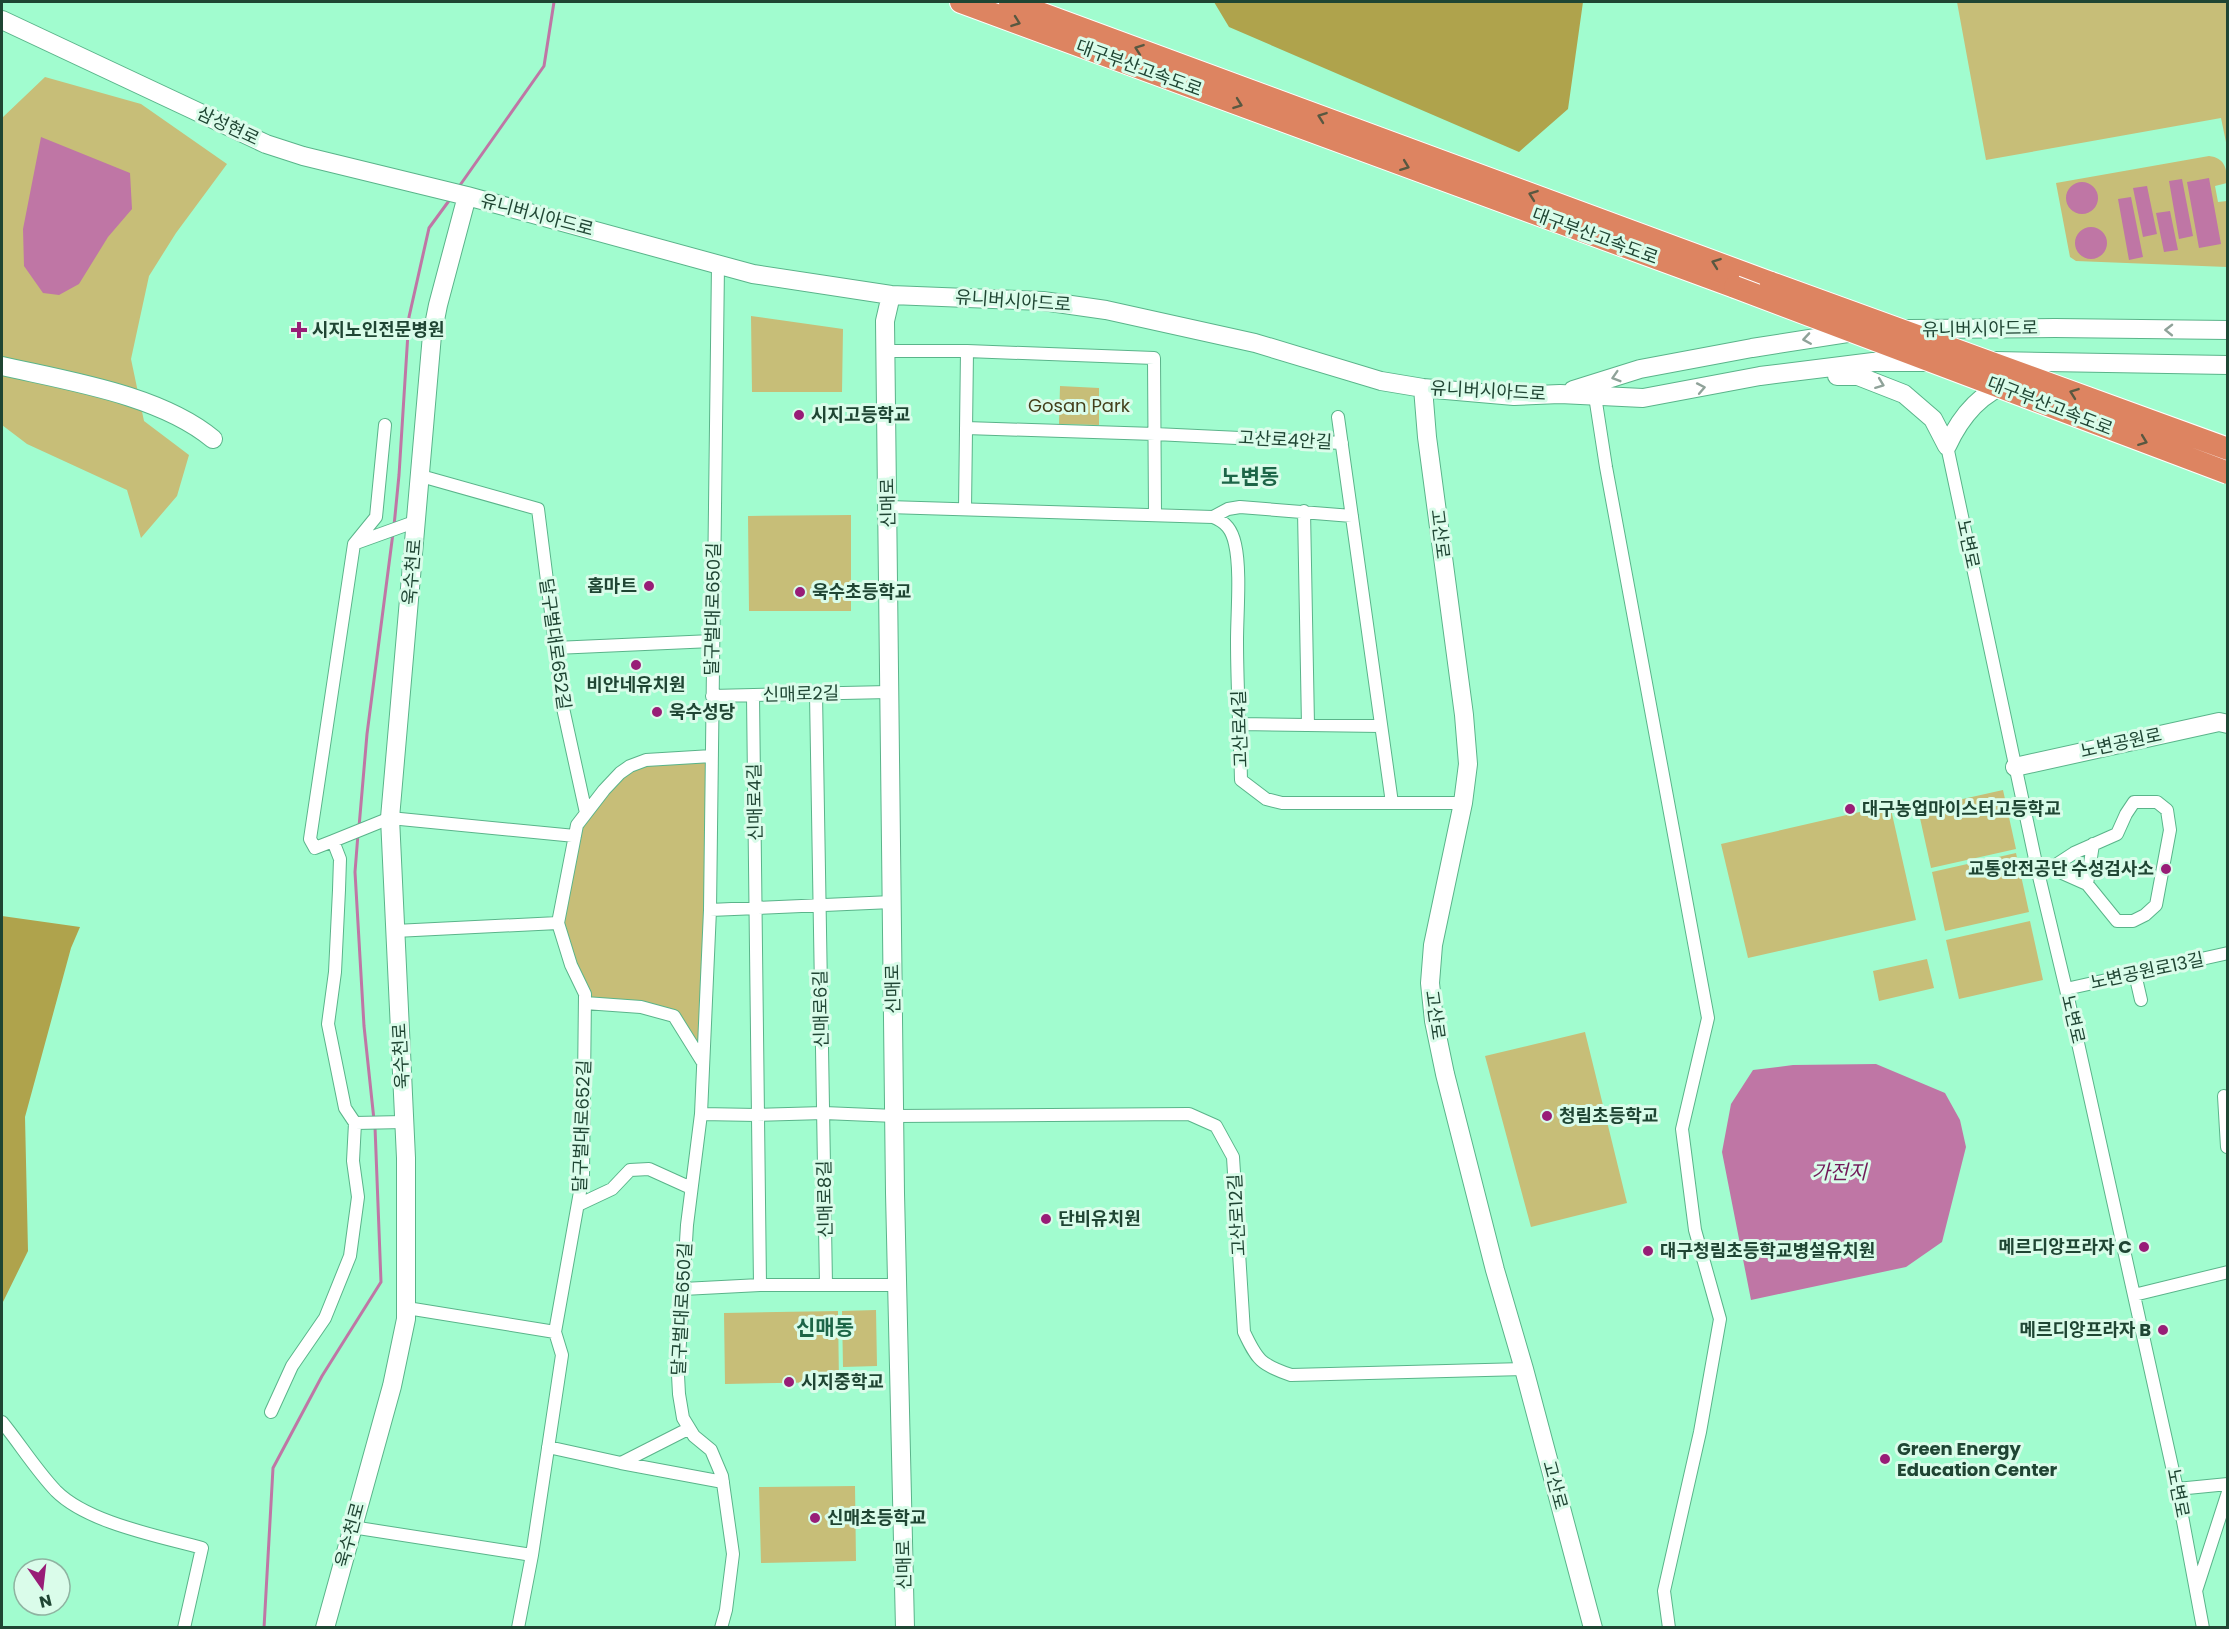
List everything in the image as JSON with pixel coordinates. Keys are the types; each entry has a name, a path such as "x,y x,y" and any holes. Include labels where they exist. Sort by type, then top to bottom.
{"highway":[{"name":"대구부산고속도로","path":"961,2 1373,145"},
{"name":"대구부산고속도로","path":"1010,2 1735,287 2228,473"},
{"name":"대구부산고속도로","path":"1443,171 1771,283 2228,449"}],"main road":[{"name":"삼성현로","path":"2,20 266,144 303,156 467,196"},
{"name":"유니버시아드로","path":"467,196 753,274 891,295 1043,301 1106,310 1146,317 1255,343 1381,381 1423,388 1514,396 1560,394 1643,398 1760,376 1873,362 2092,362 2228,365"},
{"name":"욱수천로","path":"325,1628 392,1386 406,1319 404,1122 390,818 432,335 467,196"},
{"name":"신매로","path":"891,295 885,321 885,351 897,1285 905,1628"},
{"name":"유니버시아드로","path":"1560,394 1640,369 1752,348 1869,330 2055,328 2228,330"},
{"path":"1947,446 1968,409 2001,386 2038,374 2092,362"},
{"path":"2,366 84,384 157,407 196,425 213,439"},
{"path":"1760,376 1858,376 1904,394 1933,419 1947,446"},
{"name":"고산로","path":"1423,388 1427,437 1468,764 1463,803 1433,945 1430,983 1434,1021 1445,1074 1495,1270 1524,1369 1593,1628"},
{"name":"노변공원로","path":"2015,767 2218,722 2228,724"}],"street":[{"name":"달구벌대로650길","path":"688,1429 683,1418 679,1394 683,1289 691,1188 701,1114 710,910 718,265"},
{"path":"885,351 967,351 1154,358 1155,514"},
{"path":"965,509 967,351"},
{"path":"1595,396 1606,467 1708,1018 1682,1129 1695,1230 1720,1319 1700,1432 1664,1591 1669,1628"},
{"path":"1338,417 1342,443"},
{"path":"385,425 376,517 354,544 310,839 315,848 390,818 575,836"},
{"name":"고산로4안길","path":"966,428 1342,443 1392,803"},
{"name":"노변로","path":"1947,446 2037,868 2177,1489 2203,1628"},
{"name":"달구벌대로652길","path":"421,476 538,509 563,708 586,813"},
{"path":"888,507 1213,517 1228,508 1240,507 1352,516"},
{"path":"1304,511 1308,725"},
{"name":"고산로4길","path":"1213,517 1227,525 1235,544 1241,780 1266,799 1282,803 1463,803"},
{"path":"354,544 417,521"},
{"path":"555,648 712,641"},
{"name":"신매로2길","path":"712,696 889,692"},
{"path":"816,694 819,905"},
{"name":"신매로4길","path":"753,696 756,908"},
{"path":"1240,724 1381,726"},
{"name":"달구벌대로652길","path":"518,1628 532,1555 562,1355 555,1332 584,1175 585,994 571,965 558,923 577,825 604,790 630,766 646,760 712,756"},
{"path":"2037,868 2051,868 2086,884 2116,921 2133,921 2156,905 2170,830 2167,810 2157,802 2134,802 2117,834 2074,853 2051,868"},
{"path":"271,1412 292,1366 325,1318 350,1256 358,1197 353,1161 355,1123 345,1108 328,1024 335,972 340,859 333,841"},
{"path":"2086,884 2093,844"},
{"path":"710,910 892,902"},
{"name":"신매로6길","path":"819,905 824,1113"},
{"path":"756,908 760,1285"},
{"path":"395,932 558,923"},
{"name":"노변공원로13길","path":"2066,989 2228,953"},
{"path":"2135,974 2141,1000"},
{"path":"585,1003 640,1007 674,1016 702,1060"},
{"path":"2224,1096 2227,1147"},
{"path":"701,1114 824,1113 895,1116"},
{"name":"신매로8길","path":"824,1113 826,1285"},
{"name":"고산로12길","path":"895,1116 1189,1114 1209,1122 1216,1126 1233,1157 1244,1332 1254,1354 1269,1367 1291,1375 1524,1369"},
{"path":"355,1123 404,1122"},
{"path":"578,1205 612,1189 630,1170 649,1169 691,1188"},
{"path":"2134,1295 2228,1272"},
{"path":"683,1289 760,1285 897,1285"},
{"path":"406,1308 555,1332"},
{"path":"2,1422 57,1492 78,1507 112,1523 202,1548 184,1628"},
{"path":"621,1463 688,1429 711,1450 718,1463 723,1482 733,1554 726,1610 721,1628"},
{"path":"548,1447 723,1482"},
{"path":"2177,1489 2228,1484"},
{"name":"노변로","path":"2196,1592 2228,1492"},
{"path":"352,1527 532,1555"}],"green space":[{"path":"1957,2 2227,2 2227,147 2221,118 1986,160"},
{"path":"45,77 141,104 227,164 176,233 149,276 131,359 144,421 189,455 177,496 141,538 127,490 27,444 2,425 2,118"},
{"path":"2209,156 2222,161 2226,173 2227,183 2215,186 2218,202 2227,201 2227,267 2076,261 2070,257 2056,183"},
{"path":"751,316 843,329 842,392 752,392"},
{"name":"Gosan Park","path":"1060,386 1099,388 1099,425 1059,424"},
{"path":"851,515 851,611 749,611 748,516"},
{"path":"712,756 703,1052 674,1016 590,1003 558,923 577,825 630,766"},
{"path":"2003,790 2016,849 1931,868 1918,809"},
{"path":"1890,805 1916,920 1748,958 1721,844"},
{"path":"2016,853 2029,912 1945,931 1932,872"},
{"path":"2030,921 2043,980 1959,999 1946,940"},
{"path":"1927,959 1934,988 1879,1001 1873,971"},
{"path":"1585,1032 1627,1203 1531,1227 1485,1056"},
{"path":"876,1310 877,1366 843,1367 842,1311"},
{"path":"838,1311 839,1382 725,1384 724,1313"},
{"path":"855,1486 856,1561 761,1563 759,1487"}],"shaded area":[{"path":"1214,2 1583,2 1568,109 1519,152 1229,27"},
{"path":"2,916 80,927 71,948 25,1117 28,1251 2,1304"}],"water":[{"path":"41,137 130,173 132,209 108,237 79,284 59,295 43,293 24,266 23,229"},
{"path":"2209,178 2221,244 2199,248 2187,182"},
{"path":"2182,179 2193,236 2179,239 2169,181"},
{"path":"2082,182 2093,187 2098,198 2093,209 2082,214 2071,209 2066,198 2071,187"},
{"path":"2147,186 2157,234 2143,237 2133,188"},
{"path":"2131,197 2143,257 2129,260 2118,199"},
{"path":"2170,211 2178,250 2164,252 2156,213"},
{"path":"2091,227 2102,232 2107,243 2102,254 2091,259 2080,254 2075,243 2080,232"},
{"name":"가전지","path":"1876,1064 1945,1093 1960,1120 1966,1147 1942,1242 1906,1267 1751,1300 1722,1152 1731,1104 1753,1070 1793,1065"}],"waterway":[{"path":"458,188 544,66 554,2"},
{"path":"394,526 409,317 429,228 451,198"},
{"path":"359,827 367,734 393,533"},
{"path":"358,834 355,872 364,1026 374,1120"},
{"path":"264,1628 273,1468 322,1376 381,1282 375,1127"}],"place":[{"name":"시지노인전문병원","path":"299,330"},
{"name":"시지고등학교","path":"799,415"},
{"name":"홈마트","path":"649,586"},
{"name":"욱수초등학교","path":"800,592"},
{"name":"비안네유치원","path":"636,665"},
{"name":"욱수성당","path":"657,712"},
{"name":"대구농업마이스터고등학교","path":"1850,809"},
{"name":"교통안전공단 수성검사소","path":"2166,869"},
{"name":"청림초등학교","path":"1547,1116"},
{"name":"단비유치원","path":"1046,1219"},
{"name":"메르디앙프라자 C","path":"2144,1247"},
{"name":"대구청림초등학교병설유치원","path":"1648,1251"},
{"name":"메르디앙프라자 B","path":"2163,1330"},
{"name":"시지중학교","path":"789,1382"},
{"name":"Green Energy Education Center","path":"1885,1459"},
{"name":"신매초등학교","path":"815,1518"}],"district":[{"name":"노변동","path":"1250,477"},
{"name":"신매동","path":"825,1328"}]}
